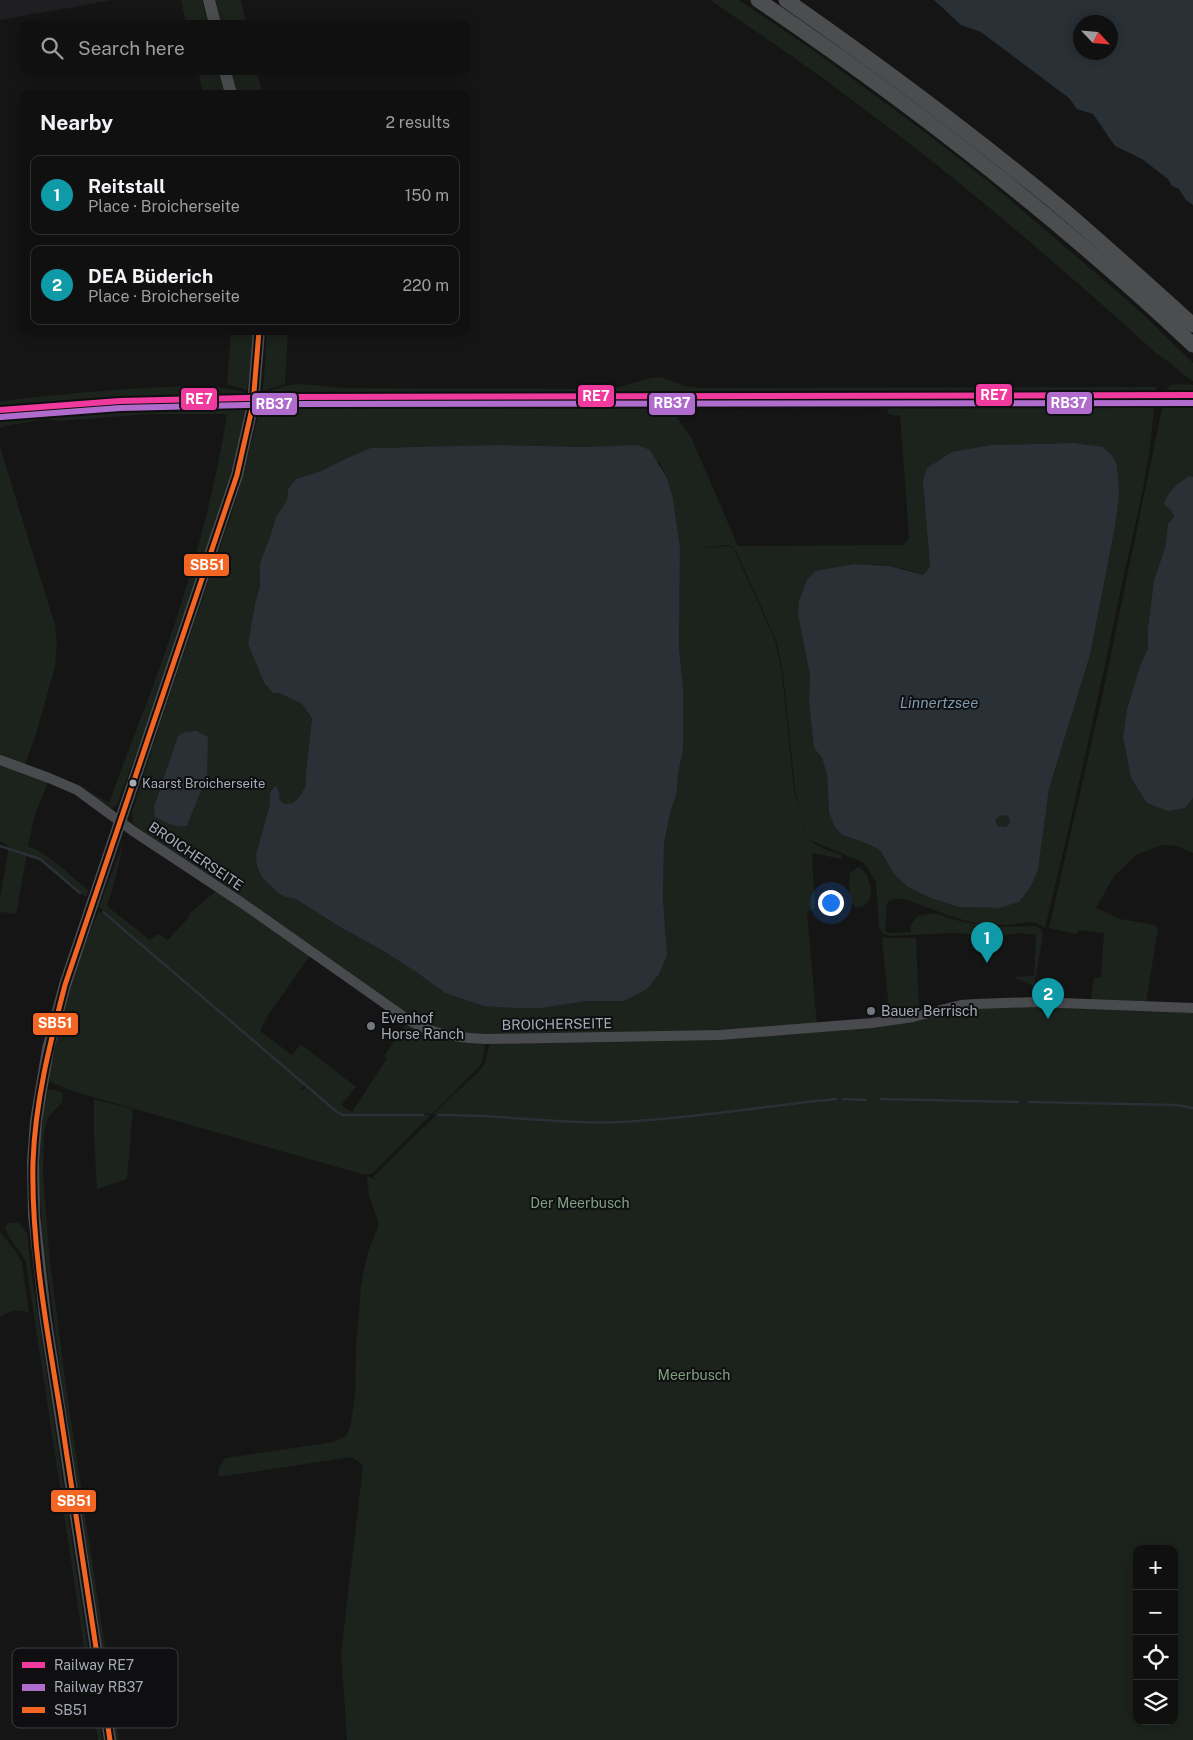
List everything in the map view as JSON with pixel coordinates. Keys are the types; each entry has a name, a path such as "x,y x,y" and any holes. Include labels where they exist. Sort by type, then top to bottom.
{"highway":[{"path":"758,0 872,79 991,170 1120,278 1193,345"},
{"path":"786,0 888,73 1000,159 1066,212 1193,325"}],"main road":[{"path":"209,0 213,20"},
{"path":"227,75 230,90"},
{"path":"96,1648 42,1289 34,1215 33,1162 36,1121 48,1048 72,963 230,501 250,421 259,335"}],"street":[{"name":"BROICHERSEITE","path":"0,760 77,790 300,942 404,1017 423,1028 450,1036 487,1039 720,1035 863,1024 904,1018 961,1005 1013,1002 1193,1008"}],"shaded area":[{"path":"0,0 112,0 0,20"},
{"path":"618,392 1193,392 1193,404 246,406 162,407 60,412 0,418 0,407 60,401 162,396"}],"green space":[{"path":"181,0 202,0 207,20 185,20"},
{"path":"216,0 241,0 245,20 220,20"},
{"path":"710,0 739,0 813,50 989,182 1143,314 1193,363 1193,381 1157,354 1046,256 931,160 817,74"},
{"path":"199,75 220,75 223,90 202,90"},
{"path":"233,75 258,75 261,90 236,90"},
{"path":"231,335 253,335 250,380 248,380 247,390 227,384"},
{"path":"267,335 288,335 285,384 263,391"},
{"path":"660,377 689,387 705,388 1156,387 1156,392 618,392 255,395 290,385 302,384 346,388 608,389"},
{"path":"1171,385 1193,385 1193,392 1164,392"},
{"path":"214,386 244,392 244,395 110,398 0,407 0,401 53,395 133,389"},
{"path":"1154,404 1149,452 1141,499 1084,761 1045,928 1036,923 1029,922 1009,925 979,924 956,918 904,899 893,899 887,903 885,931 888,933 911,932 911,925 917,916 934,913 955,920 990,927 1034,926 1039,928 1043,935 1034,986 1013,977 1034,976 1036,935 997,932 980,935 954,933 889,936 882,933 879,926 876,881 866,866 862,862 809,839 812,842 823,848 842,855 841,859 812,853 815,908 807,912 817,1025 719,1032 470,1035 425,1025 133,824 132,812 235,503 261,406","holes":["687,407 887,408 888,413 894,416 900,415 908,540 903,545 738,546 691,437 676,416 679,409","1074,443 1115,527 1090,655 1049,789 1038,870 999,908 959,907 894,874 880,850 842,835 829,813 827,775 822,758 814,748 809,702 810,675 806,652 815,571 852,566 880,565 898,567 923,575 930,568 925,504 927,468 938,462 991,445","498,445 587,447 659,462 667,478 673,498 680,547 679,647 683,688 683,750 678,774 677,792 664,843 663,897 666,934 624,1001 587,1001 542,1008 513,1008 445,993 382,950 340,927 296,899 278,893 262,877 266,818 271,789 274,787 279,790 279,799 284,805 293,803 300,796 306,785 312,718 302,704 279,693 273,693 264,683 248,644 255,603 276,517 287,500 288,489 296,479 321,471 347,458 388,447","726,545 731,547 702,548","735,550 776,640 783,673 795,789 800,813 794,789 782,673 775,640","167,771 207,776 187,826 175,826 155,817 159,790"]},
{"path":"1163,404 1193,404 1193,477 1189,476 1171,510 1174,517 1168,524 1165,548 1154,580 1148,627 1148,648 1140,666 1127,709 1123,737 1131,777 1147,803 1185,808 1193,798 1193,853 1177,846 1163,845 1136,855 1114,876 1096,908 1120,919 1156,925 1158,929 1146,1003 1090,1002 1094,978 1101,978 1104,933 1079,930 1076,934 1049,928 1102,697"},
{"path":"246,406 235,459 222,505 148,723 117,804 115,807 110,808 80,789 81,786 109,803 162,661 182,600 208,508 227,414 151,414 60,421 45,419 0,428 0,418 92,410"},
{"path":"0,447 55,625 57,643 55,667 35,737 24,766 0,758"},
{"path":"0,763 49,780 35,814 28,846 52,860 88,890 86,897 40,859 27,854 16,914 0,912 0,899 9,846 0,841"},
{"path":"1001,814 1008,816 1010,822 1006,827 998,826 995,819"},
{"path":"124,840 115,881 107,906 150,940 158,934 168,940 188,918 190,913 217,890 311,954 269,1014 260,1031 292,1055 301,1044 356,1087 342,1104 344,1107 352,1112 387,1058 384,1056 407,1023 483,1042 485,1044 483,1060 479,1067 432,1114 343,1114 338,1112 306,1085 300,1089 303,1090 306,1086 337,1113 343,1115 431,1115 373,1173 365,1175 72,1091 49,1081 56,1037 67,994 99,911 161,961 99,907"},
{"path":"858,867 867,875 871,892 867,903 860,908 855,907 851,901 849,885 850,873"},
{"path":"882,938 916,938 919,1007 889,1010"},
{"name":"Meerbusch","path":"1011,1006 1193,1012 1193,1740 347,1740 341,1654 363,1465 352,1457 218,1477 219,1467 225,1458 334,1442 346,1436 350,1428 355,1395 356,1349 361,1285 368,1252 379,1224 369,1196 367,1176 376,1180 373,1177 436,1115 433,1114 481,1069 485,1062 490,1042 718,1039 885,1026 937,1017 960,1009"},
{"path":"49,1089 62,1092 63,1101 47,1120 44,1133 43,1172 49,1252 66,1387 105,1648 101,1648 83,1530 43,1234 39,1174 43,1116"},
{"path":"94,1099 133,1109 127,1179 97,1189 94,1138"},
{"path":"18,1222 27,1233 88,1648 84,1648 26,1262 9,1236 5,1227 8,1223"},
{"path":"0,1232 17,1253 22,1263 29,1313 14,1311 0,1317"},
{"path":"96,1728 100,1728 102,1740 98,1740"},
{"path":"113,1728 117,1728 119,1740 115,1740"}],"water":[{"path":"934,0 1193,0 1193,205 1186,200 1179,189 1172,186 1168,179 1142,159 1115,146 1093,114 1077,109 1069,98 981,32 961,25"},
{"name":"Linnertzsee","path":"1074,443 1103,447 1113,457 1117,466 1119,494 1115,527 1090,655 1049,789 1038,870 1031,886 1019,902 999,908 959,907 931,898 908,887 894,874 880,850 842,835 835,827 829,813 827,775 822,758 814,748 809,702 810,675 798,614 799,601 807,580 815,571 854,564 890,566 923,575 930,567 923,481 927,468 952,452 991,445","holes":["1001,815 1008,816 1010,822 1006,827 998,826 995,820"]},
{"path":"498,445 587,447 637,445 650,450 667,478 673,498 680,547 679,647 683,688 683,750 678,774 677,792 664,843 663,897 667,955 659,974 647,989 624,1001 587,1001 542,1008 513,1008 484,1006 445,993 382,950 340,927 296,899 278,893 262,877 257,866 256,855 270,804 271,790 277,787 280,795 279,799 284,804 293,803 300,796 306,785 312,718 302,704 279,693 273,693 264,683 248,644 260,585 260,563 276,517 287,500 288,489 296,479 321,471 371,448"},
{"path":"1189,476 1193,477 1193,798 1185,808 1168,811 1147,803 1131,778 1123,737 1127,709 1140,666 1148,648 1148,627 1154,580 1165,548 1168,524 1174,517 1171,510 1164,504 1174,488"},
{"path":"197,731 208,737 207,776 187,826 175,826 155,817 154,807 178,736 185,732"}],"waterway":[{"path":"0,846 40,859 80,893"},
{"path":"103,912 337,1112 343,1115 423,1115"},
{"path":"439,1115 598,1123 675,1118 836,1099"},
{"path":"843,1099 866,1100"},
{"path":"881,1099 1018,1102"},
{"path":"1029,1102 1177,1105 1193,1108"}],"rail line":[{"name":"RE7","path":"0,410 120,401 287,397 1193,395"},
{"name":"RB37","path":"1,417 120,408 287,404 1193,403"}],"transit line":[{"name":"SB51","path":"96,1648 37,1255 33,1193 34,1140 44,1073 65,985 237,475 253,404 259,335"},
{"name":"SB51","path":"108,1728 110,1740"}],"place":[{"name":"Kaarst Broicherseite","path":"133,783"},
{"name":"Reitstall","path":"987,963"},
{"name":"Bauer Berrisch","path":"871,1011"},
{"name":"DEA Büderich","path":"1048,1019"},
{"name":"Evenhof Horse Ranch","path":"371,1026"}],"park label":[{"name":"Der Meerbusch","path":"580,1203"}]}
